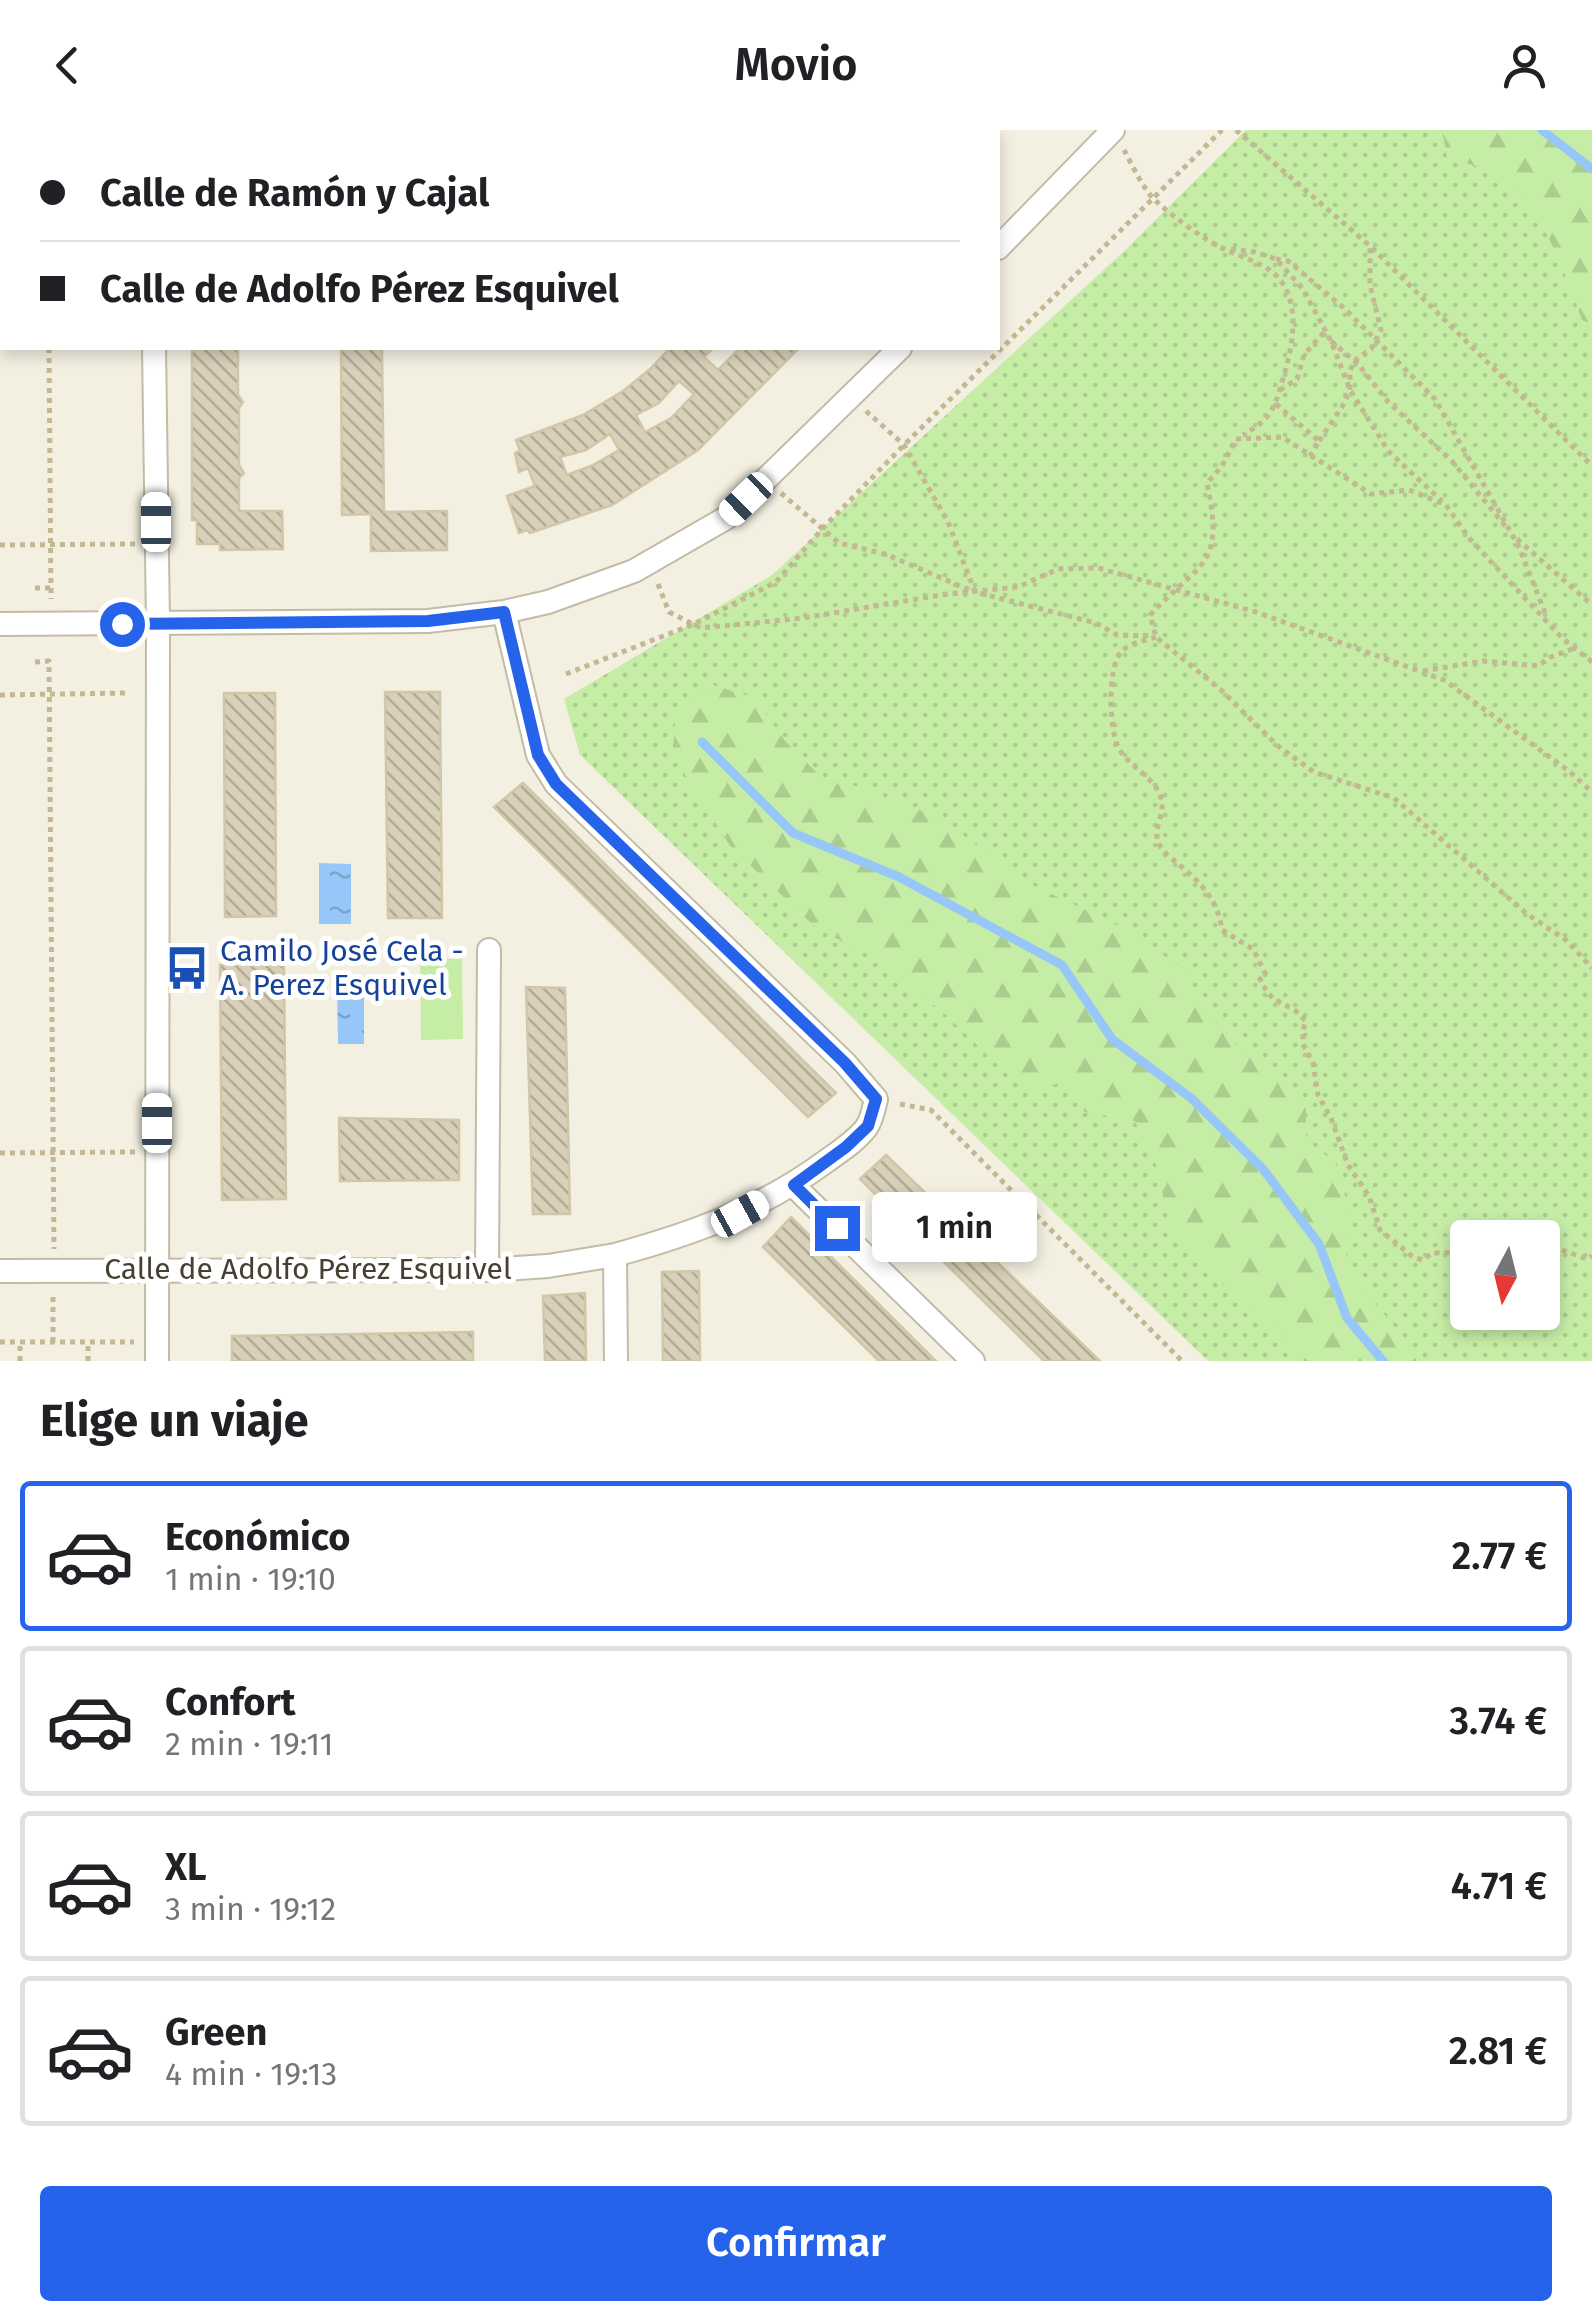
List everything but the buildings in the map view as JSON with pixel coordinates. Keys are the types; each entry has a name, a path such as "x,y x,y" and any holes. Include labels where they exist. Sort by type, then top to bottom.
{"street":[{"path":"1000,246 1112,130"},
{"path":"154,350 158,624 157,1351"},
{"path":"0,624 428,621 548,602 634,571 726,518 898,350"},
{"path":"504,612 538,755 556,784 845,1063 876,1099"},
{"path":"487,1270 490,950"},
{"name":"Calle de Adolfo Pérez Esquivel","path":"0,1271 487,1270 548,1266 615,1255 677,1238 740,1214 794,1185 868,1126 876,1099"},
{"path":"794,1185 973,1361"},
{"path":"615,1255 616,1361"}],"path":[{"path":"1112,130 1153,200 1224,248 1278,277 1292,308 1294,342 1276,404 1262,424 1236,438 1222,466 1206,483 1215,540 1202,567 1150,615 1156,636 1221,690 1278,746 1314,772 1394,798 1527,914 1566,940 1592,968"},
{"path":"566,674 694,624 776,582 822,528 1222,130"},
{"path":"1236,130 1370,246 1592,466"},
{"path":"1310,456 1336,419 1350,390 1354,361 1371,350 1381,330 1370,285 1370,246"},
{"path":"1224,248 1288,261 1435,399 1514,537 1550,623"},
{"path":"1276,259 1303,289 1350,390 1389,452 1446,505 1469,538 1592,662"},
{"path":"1280,390 1297,379 1304,355 1325,331"},
{"path":"1330,341 1451,460 1514,537 1592,604"},
{"path":"35,588 52,588 49,350"},
{"path":"851,397 904,445 948,522 975,592"},
{"path":"1276,404 1320,440"},
{"path":"1236,438 1282,438 1371,494 1409,490 1446,505"},
{"path":"765,480 838,543 884,554 975,592 1096,623 1117,634 1156,636"},
{"path":"0,545 50,544"},
{"path":"649,563 670,612 701,628 803,618 1018,587 1058,569 1098,568 1256,612 1444,680 1592,792"},
{"path":"1156,636 1124,648 1116,659 1111,685 1116,746 1160,796 1163,813 1156,825 1156,837 1161,850 1203,885 1214,900 1222,930 1253,949 1266,974 1260,979 1266,992 1282,1007 1295,1010 1306,1020 1303,1044 1314,1063 1318,1094 1348,1164 1369,1196 1380,1230 1413,1258 1422,1260 1432,1253 1450,1252"},
{"path":"1420,671 1484,661 1538,666 1551,656 1574,648"},
{"path":"36,662 49,661 55,1152 53,1342"},
{"path":"0,695 125,692"},
{"path":"876,1099 931,1110 1182,1361"},
{"path":"0,1153 158,1152"},
{"path":"1560,1250 1592,1256"},
{"path":"0,1342 88,1342 157,1351"},
{"path":"20,1342 20,1361"},
{"path":"88,1342 88,1361"}],"green space":[{"path":"1246,130 1592,130 1592,1361 1208,1361 580,755 564,699 772,575 1121,254"},
{"path":"1442,130 1592,130 1592,324 1582,320 1550,241 1527,202 1500,176 1447,157"},
{"path":"713,685 755,698 785,741 822,778 859,787 940,818 1026,882 1115,924 1186,970 1195,1001 1238,1046 1306,1099 1306,1139 1336,1164 1348,1207 1346,1268 1423,1361 1300,1361 1283,1335 1219,1281 1170,1225 1156,1165 1135,1121 1085,1112 1062,1083 1031,1089 873,957 816,928 730,846 673,755 675,720"},
{"path":"420,959 462,959 463,1039 421,1040"}],"water":[{"path":"319,863 351,864 351,924 319,924"},
{"path":"337,982 364,982 364,1044 338,1044"}],"waterway":[{"path":"1542,130 1592,169"},
{"path":"702,742 793,833 899,877 1062,965 1112,1039 1191,1098 1263,1169 1319,1244 1347,1318 1383,1361"}],"place":[{"name":"Camilo José Cela - A. Perez Esquivel","path":"187,968"}],"route":[{"path":"122,624 428,621 504,612 538,755 556,784 845,1063 876,1099 868,1126 794,1185 837,1228"}]}
